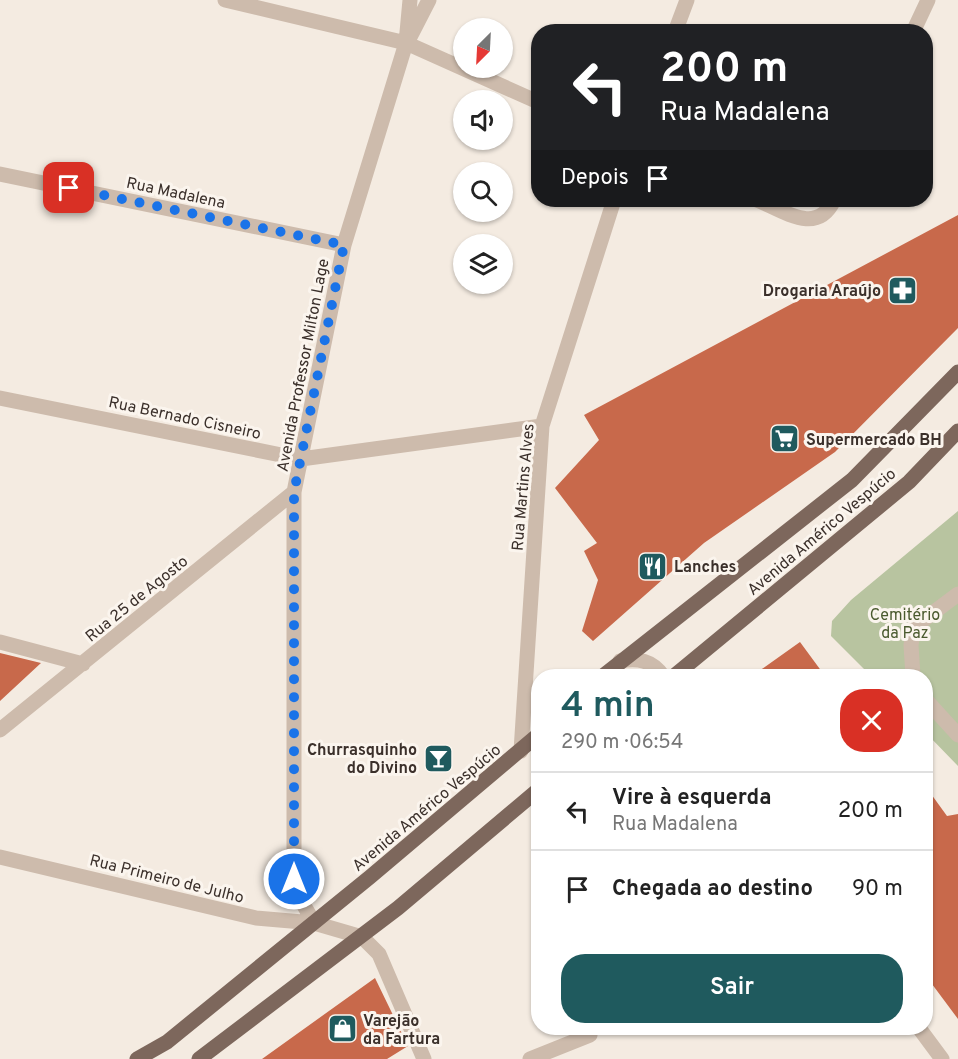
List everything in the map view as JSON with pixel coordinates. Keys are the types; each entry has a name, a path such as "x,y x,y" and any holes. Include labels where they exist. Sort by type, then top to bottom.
{"main road":[{"name":"Avenida Américo Vespúcio","path":"611,669 852,480 958,372"},
{"name":"Avenida Américo Vespúcio","path":"682,669 909,482 958,431"},
{"name":"Avenida Américo Vespúcio","path":"137,1059 167,1042 531,742"},
{"path":"199,1059 362,937 531,796"}],"street":[{"path":"225,0 406,43 531,99"},
{"name":"Avenida Professor Milton Lage","path":"314,923 302,902 294,879 294,492 344,245 406,43 410,0"},
{"path":"406,43 429,0"},
{"path":"678,24 687,0"},
{"path":"917,24 928,0"},
{"name":"Rua Madalena","path":"0,174 344,245"},
{"name":"Rua Martins Alves","path":"521,751 542,426 612,207"},
{"path":"774,207 790,214 814,219 824,215 829,207"},
{"name":"Rua Bernado Cisneiro","path":"0,398 301,459 542,426"},
{"name":"Rua 25 de Agosto","path":"0,730 294,492"},
{"path":"913,669 911,645 914,627 958,594"},
{"path":"0,642 83,664"},
{"path":"620,661 634,659 647,662 658,669"},
{"path":"933,708 958,735"},
{"name":"Rua Primeiro de Julho","path":"0,856 256,918 314,923 362,937"},
{"path":"362,937 379,954 424,1059"},
{"path":"530,1059 590,1035"},
{"path":"924,1035 942,1059"}],"green space":[{"name":"Cemitério da Paz","path":"958,511 958,766 933,740 933,669 864,669 831,636 832,621 851,600"}],"building":[{"path":"958,215 958,328 835,452 704,543 593,641 582,631 598,580 584,551 597,543 555,488 599,440 584,415"},
{"path":"800,642 820,669 762,669"},
{"path":"0,653 41,663 0,701"},
{"path":"933,797 947,816 958,814 958,1019 933,985"},
{"path":"375,978 408,1046 387,1059 262,1059"}],"place":[{"name":"Drogaria Araújo","path":"902,290"},
{"name":"Supermercado BH","path":"785,439"},
{"name":"Lanches","path":"653,566"},
{"name":"Churrasquinho do Divino","path":"438,758"},
{"name":"Varejão da Fartura","path":"342,1029"}],"route":[{"path":"69,188 344,245 294,492 294,879"}]}
